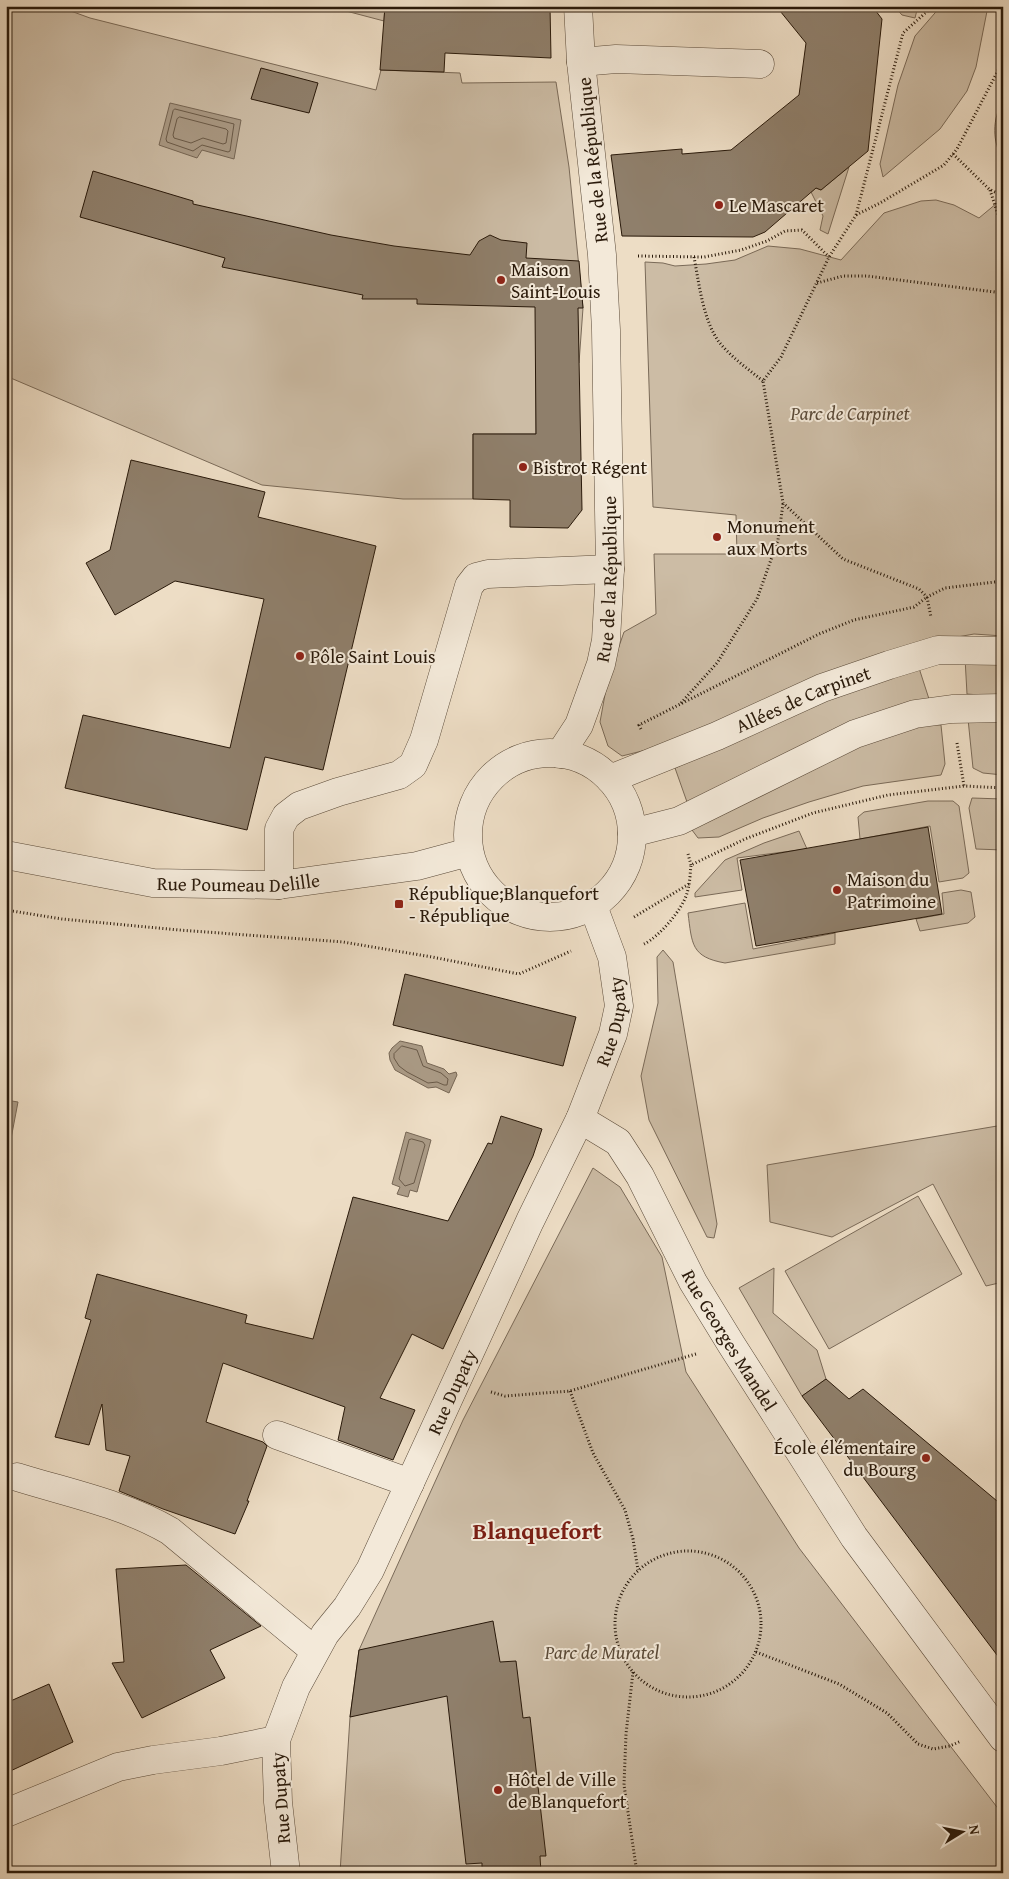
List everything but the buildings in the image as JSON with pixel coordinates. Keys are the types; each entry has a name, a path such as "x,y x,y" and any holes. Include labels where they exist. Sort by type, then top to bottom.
{"street":[{"name":"Rue de la République","path":"560,754 579,725 601,664 606,640 610,569 606,330 602,255 581,62 578,6"},
{"path":"581,62 616,59 760,64"},
{"path":"279,885 279,829 286,816 299,806 338,792 399,775 413,765 424,740 470,586 476,577 488,574 610,569"},
{"name":"Allées de Carpinet","path":"610,779 717,736 822,688 889,665 938,650 1003,650"},
{"path":"632,833 679,821 855,734 915,714 952,709 1003,708"},
{"path":"534,754 560,754 587,762 610,779 621,795 629,813 632,833 630,854 622,874 609,892 594,906 568,916 542,917 517,910 495,897 478,876 469,852 468,826 475,801 490,779 510,763 534,754"},
{"name":"Rue Poumeau Delille","path":"6,854 153,882 279,885 418,866 469,852"},
{"name":"Rue Dupaty","path":"286,1873 278,1802 276,1740 296,1687 315,1651 370,1570 530,1221 580,1119 613,1034 619,1006 608,946 594,906"},
{"name":"Rue Georges Mandel","path":"580,1119 618,1142 640,1176 694,1282 731,1344 854,1537 1003,1738"},
{"path":"277,1435 410,1483"},
{"path":"17,1477 113,1506 155,1522 170,1531 315,1651"},
{"path":"6,1814 118,1767 153,1760 221,1751 276,1740"}],"path":[{"path":"763,381 781,357 829,257 856,215 903,33 932,6"},
{"path":"856,215 880,203 944,164 953,154 974,118 1003,61"},
{"path":"953,154 990,189 1003,196"},
{"path":"990,189 1003,230"},
{"path":"602,255 704,257 741,250 767,241 785,231 802,230 829,257"},
{"path":"679,706 717,663 757,599 778,540 783,504 763,381 724,347 708,322 694,257"},
{"path":"816,283 843,276 867,276 1003,293"},
{"path":"783,504 843,559 919,589 927,597 945,588 1003,581"},
{"path":"6,910 62,919 169,930 343,942 519,974 608,946 650,941 667,926 687,895 691,865 745,839 813,813 888,795 964,786 1003,788"},
{"path":"608,946 689,884"},
{"path":"456,1383 505,1396 570,1391 731,1344"},
{"path":"570,1391 594,1454 626,1510 638,1570"},
{"path":"684,1550 708,1553 731,1564 748,1581 759,1604 762,1629 756,1652 744,1672 726,1688 704,1696 680,1698 658,1692 637,1679 623,1660 615,1638 615,1613 623,1589 638,1570 659,1556 684,1550"},
{"path":"756,1652 839,1684 887,1713 918,1744 933,1749 950,1746 967,1739"},
{"path":"633,1672 626,1734 624,1785 637,1873"}],"green space":[{"path":"6,6 57,6 90,18 376,90 381,70 460,73 462,83 556,82 569,167 583,308 579,363 536,363 536,434 473,434 473,499 403,499 262,485 6,376"},
{"path":"327,6 385,6 384,21"},
{"path":"894,6 918,6 915,18 902,15"},
{"path":"941,6 988,6 976,67 967,91 940,129 883,177 880,164 898,85 915,36"},
{"path":"1003,100 1003,160 995,138 995,123"},
{"path":"849,167 828,234 820,230 823,216 811,192 816,188 821,190"},
{"name":"Parc de Carpinet","path":"1003,198 1003,636 974,634 935,641 658,747 622,756 608,746 600,722 608,678 624,632 656,614 654,554 737,554 736,515 653,507 645,262 675,266 706,264 735,260 768,246 800,249 841,260 884,213 921,201 936,200 954,205 979,218"},
{"path":"965,658 1003,662 1003,697 967,694"},
{"path":"919,668 929,699 687,802 675,768 832,693"},
{"path":"968,719 1003,722 1003,775 983,773 973,768"},
{"path":"927,724 941,725 945,764 941,775 863,786 763,818 719,837 698,838 689,826 876,738"},
{"path":"972,798 1003,799 1003,850 976,849 969,808"},
{"path":"928,801 953,801 959,806 969,873 963,878 939,882 930,826 860,839 858,817 864,812"},
{"path":"799,831 807,849 737,858 742,890 695,897 695,893 725,860 764,843"},
{"path":"961,890 971,892 975,917 968,923 920,931 916,919 944,914 942,893"},
{"path":"745,903 753,949 835,933 835,944 725,963 705,957 699,953 692,941 688,913"},
{"path":"663,950 673,962 717,1224 714,1238 707,1237 649,1120 641,1076 658,1003 657,957"},
{"path":"1003,1125 1003,1282 986,1286 933,1184 832,1237 770,1222 767,1165"},
{"name":"Parc de Muratel","path":"593,1168 620,1187 662,1257 686,1372 799,1548 1003,1815 1003,1873 340,1873 350,1717 359,1650 463,1420"},
{"path":"918,1196 962,1274 829,1349 785,1271"},
{"path":"774,1268 773,1313 817,1350 826,1379 802,1396 739,1288"}],"water":[{"path":"170,103 241,120 234,159 202,150 197,158 159,145"},
{"path":"400,1041 422,1046 427,1063 444,1069 449,1074 456,1072 457,1075 449,1093 436,1087 428,1088 395,1070 389,1053"},
{"path":"6,1100 18,1102 6,1165"},
{"path":"406,1132 431,1140 417,1192 410,1190 408,1197 397,1194 400,1187 392,1184"}],"place":[{"name":"Le Mascaret","path":"719,205"},
{"name":"Maison Saint-Louis","path":"501,280"},
{"name":"Bistrot Régent","path":"523,467"},
{"name":"Monument aux Morts","path":"717,537"},
{"name":"Pôle Saint Louis","path":"300,656"},
{"name":"Maison du Patrimoine","path":"837,890"},
{"name":"République;Blanquefort - République","path":"399,904"},
{"name":"École élémentaire du Bourg","path":"926,1458"},
{"name":"Hôtel de Ville de Blanquefort","path":"498,1790"}],"district":[{"name":"Blanquefort","path":"537,1531"}]}
